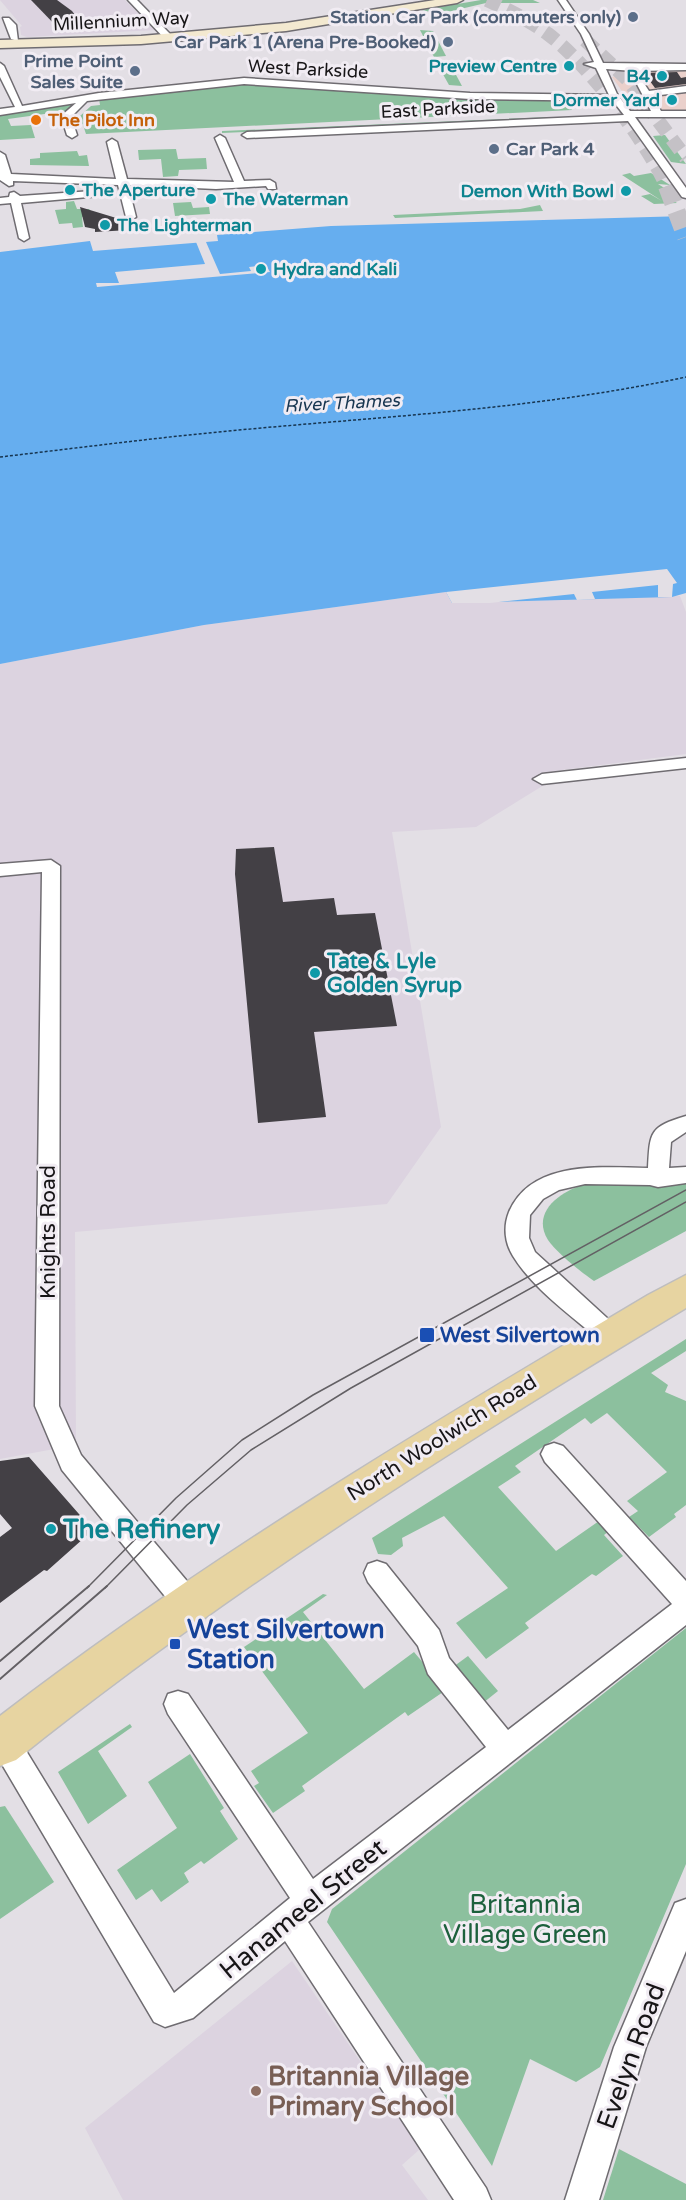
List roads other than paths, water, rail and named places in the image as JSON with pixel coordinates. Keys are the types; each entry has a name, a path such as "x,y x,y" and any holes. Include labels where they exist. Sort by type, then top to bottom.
{"main road":[{"name":"North Woolwich Road","path":"2,1743 187,1602 343,1499 686,1290"}],"street":[{"path":"132,0 168,36"},
{"name":"Millennium Way","path":"339,18 432,0"},
{"name":"Millennium Way","path":"0,44 168,36 339,18 457,0"},
{"path":"562,0 585,34 614,96 686,195"},
{"path":"6,20 12,25 15,39"},
{"name":"Millennium Way","path":"0,40 168,36"},
{"path":"583,58 588,64 600,66 686,67"},
{"path":"0,66 3,80 18,105"},
{"path":"634,73 652,104 686,114"},
{"name":"West Parkside","path":"0,110 63,97 167,81 244,77 479,92 614,96"},
{"name":"West Parkside","path":"0,110 201,84 250,81 470,96 614,96"},
{"path":"637,109 686,88"},
{"path":"63,97 82,100"},
{"path":"652,104 686,97"},
{"path":"72,135 66,116 82,100"},
{"name":"East Parkside","path":"247,135 629,116 652,104"},
{"path":"220,138 240,185"},
{"path":"112,142 131,217"},
{"path":"0,155 5,179 125,188"},
{"path":"0,201 125,188 271,185"},
{"path":"15,198 24,238"},
{"path":"542,779 686,763"},
{"name":"Knights Road","path":"0,870 51,866 47,1406 71,1462 187,1602"},
{"path":"658,1179 660,1138 670,1130 686,1124"},
{"path":"610,1335 526,1256 517,1237 520,1212 528,1199 559,1181 584,1176 658,1179 686,1175"},
{"path":"554,1454 686,1600"},
{"path":"377,1573 429,1639 438,1665 505,1749"},
{"name":"Hanameel Street","path":"2,1743 165,2011 182,2007 310,1901 686,1609"},
{"path":"178,1704 310,1901"},
{"name":"Evelyn Road","path":"582,2200 630,2047 686,1914"},
{"path":"297,1933 474,2200"}],"water":[{"name":"River Thames","path":"686,216 686,593 672,597 452,603 446,592 204,625 0,664 0,252 90,241 93,251 218,241 217,235 331,226"}],"tunnel":[{"path":"487,0 541,29 581,64 646,148 667,187"},
{"path":"585,40 627,79 686,158"},
{"path":"667,186 686,237"}],"tram line":[{"path":"89,1586 176,1498 242,1440 313,1395 686,1190"},
{"path":"107,1586 187,1505 251,1450 351,1388 686,1202"},
{"path":"0,1661 89,1586"},
{"path":"0,1679 107,1586"}],"place":[{"name":"Station Car Park (commuters only)","path":"633,17"},
{"name":"Car Park 1 (Arena Pre-Booked)","path":"448,42"},
{"name":"Preview Centre","path":"569,66"},
{"name":"Prime Point Sales Suite","path":"135,71"},
{"name":"B4","path":"662,76"},
{"name":"Dormer Yard","path":"672,100"},
{"name":"The Pilot Inn","path":"36,120"},
{"name":"Car Park 4","path":"494,149"},
{"name":"The Aperture","path":"70,190"},
{"name":"Demon With Bowl","path":"626,191"},
{"name":"The Waterman","path":"211,199"},
{"name":"The Lighterman","path":"105,225"},
{"name":"Hydra and Kali","path":"261,269"},
{"name":"Tate & Lyle Golden Syrup","path":"315,973"},
{"name":"West Silvertown","path":"427,1335"},
{"name":"The Refinery","path":"51,1529"},
{"name":"West Silvertown Station","path":"175,1644"},
{"name":"Britannia Village Primary School","path":"256,2091"}],"park label":[{"name":"Britannia Village Green","path":"525,1918"}]}
